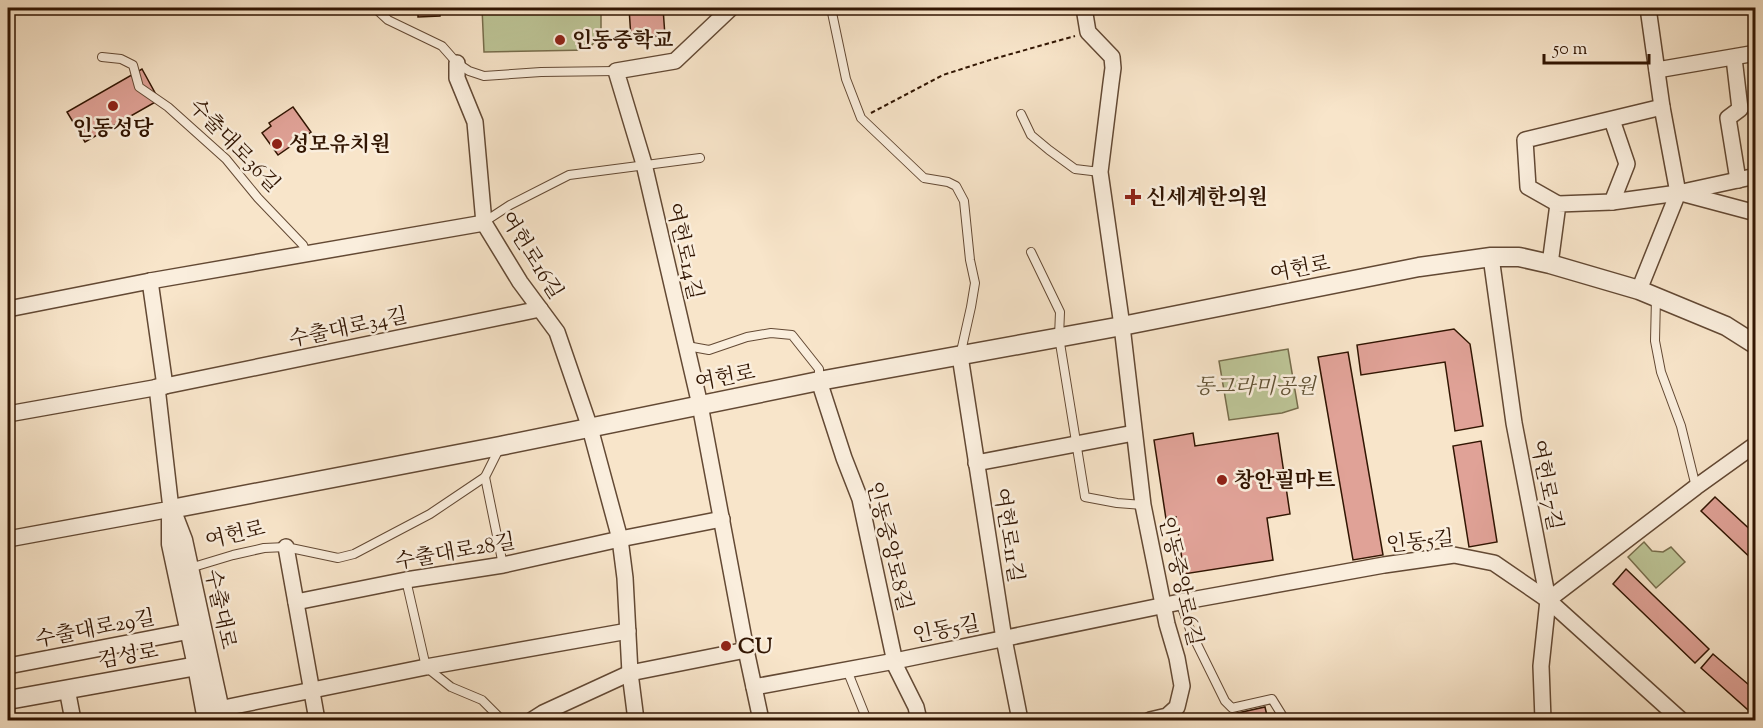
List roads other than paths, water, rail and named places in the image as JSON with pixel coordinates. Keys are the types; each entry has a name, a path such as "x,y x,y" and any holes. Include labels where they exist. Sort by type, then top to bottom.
{"street":[{"path":"616,71 675,61 731,8"},
{"name":"인동중앙로6길","path":"1084,8 1088,32 1112,57 1113,68 1100,172 1122,326 1143,506 1182,686 1177,707 1167,716 1150,720"},
{"path":"1648,8 1662,107 1678,193 1648,294"},
{"path":"1657,70 1755,53"},
{"path":"1734,58 1740,109 1728,118 1738,180"},
{"name":"여헌로16길","path":"457,63 457,78 475,122 484,223 520,282 557,333 590,428 620,539 625,578 630,673 636,720"},
{"name":"여헌로14길","path":"616,71 644,164 700,405 761,720"},
{"path":"1662,107 1525,140 1528,187 1558,204 1612,202 1678,193 1755,176"},
{"path":"1612,120 1627,164 1612,202"},
{"path":"1678,193 1755,213"},
{"path":"1550,264 1558,204"},
{"path":"8,309 150,281 484,223"},
{"name":"여헌로","path":"171,509 500,446 819,381 1059,338 1419,267 1491,257 1519,257 1550,264 1648,294 1726,326 1755,345"},
{"name":"여헌로7길","path":"1491,257 1514,423 1548,600 1541,666 1543,720"},
{"name":"수출대로","path":"150,281 171,509 171,544 197,666 216,717"},
{"name":"수출대로34길","path":"8,414 161,387 540,309"},
{"name":"여헌로11길","path":"960,356 1004,639 1020,720"},
{"name":"인동중앙로8길","path":"819,381 860,499 896,667 916,707 919,720"},
{"path":"976,463 1134,433"},
{"path":"1548,600 1755,444"},
{"path":"8,539 171,509"},
{"name":"수출대로","path":"171,509 183,540 190,568 216,717"},
{"name":"수출대로28길","path":"296,602 406,580 503,565 722,519"},
{"path":"286,548 317,720"},
{"name":"인동5길","path":"754,687 895,661 1180,602 1454,555 1494,563 1548,600 1681,720"},
{"name":"수출대로29길","path":"8,666 190,631"},
{"path":"216,717 312,690 628,631"},
{"path":"532,720 630,673 746,650"},
{"name":"검성로","path":"8,700 197,666"},
{"path":"67,689 73,720"}],"lane":[{"path":"375,8 388,20 442,46 457,63 469,71 484,76 541,72 616,71"},
{"path":"831,8 846,79 861,118 924,178 948,182 956,186 964,201 975,283 960,356"},
{"name":"수출대로36길","path":"102,57 121,59 133,65 139,87 168,107 226,159 258,198 303,244 306,253"},
{"path":"1021,114 1032,135 1049,150 1075,169 1100,172"},
{"path":"484,223 510,205 569,176 700,158"},
{"path":"1031,252 1060,312 1059,338 1084,497 1143,506"},
{"path":"1648,294 1661,372 1681,426 1696,487"},
{"path":"685,346 709,350 755,336 771,333 792,334 819,369 819,381"},
{"path":"500,446 485,477 503,565"},
{"name":"여헌로","path":"190,568 264,548 286,548 344,558 430,514 485,477"},
{"path":"406,580 426,667 451,687 482,700 504,720"},
{"path":"1180,602 1191,632 1225,701 1232,708 1272,699 1285,720"},
{"path":"847,670 867,720"}],"place":[{"name":"인동중학교","path":"560,40"},
{"name":"인동성당","path":"113,106"},
{"name":"성모유치원","path":"277,144"},
{"name":"신세계한의원","path":"1133,197"},
{"name":"창안필마트","path":"1222,480"},
{"name":"CU","path":"726,646"}],"park label":[{"name":"동그라미공원","path":"1255,386"}]}
